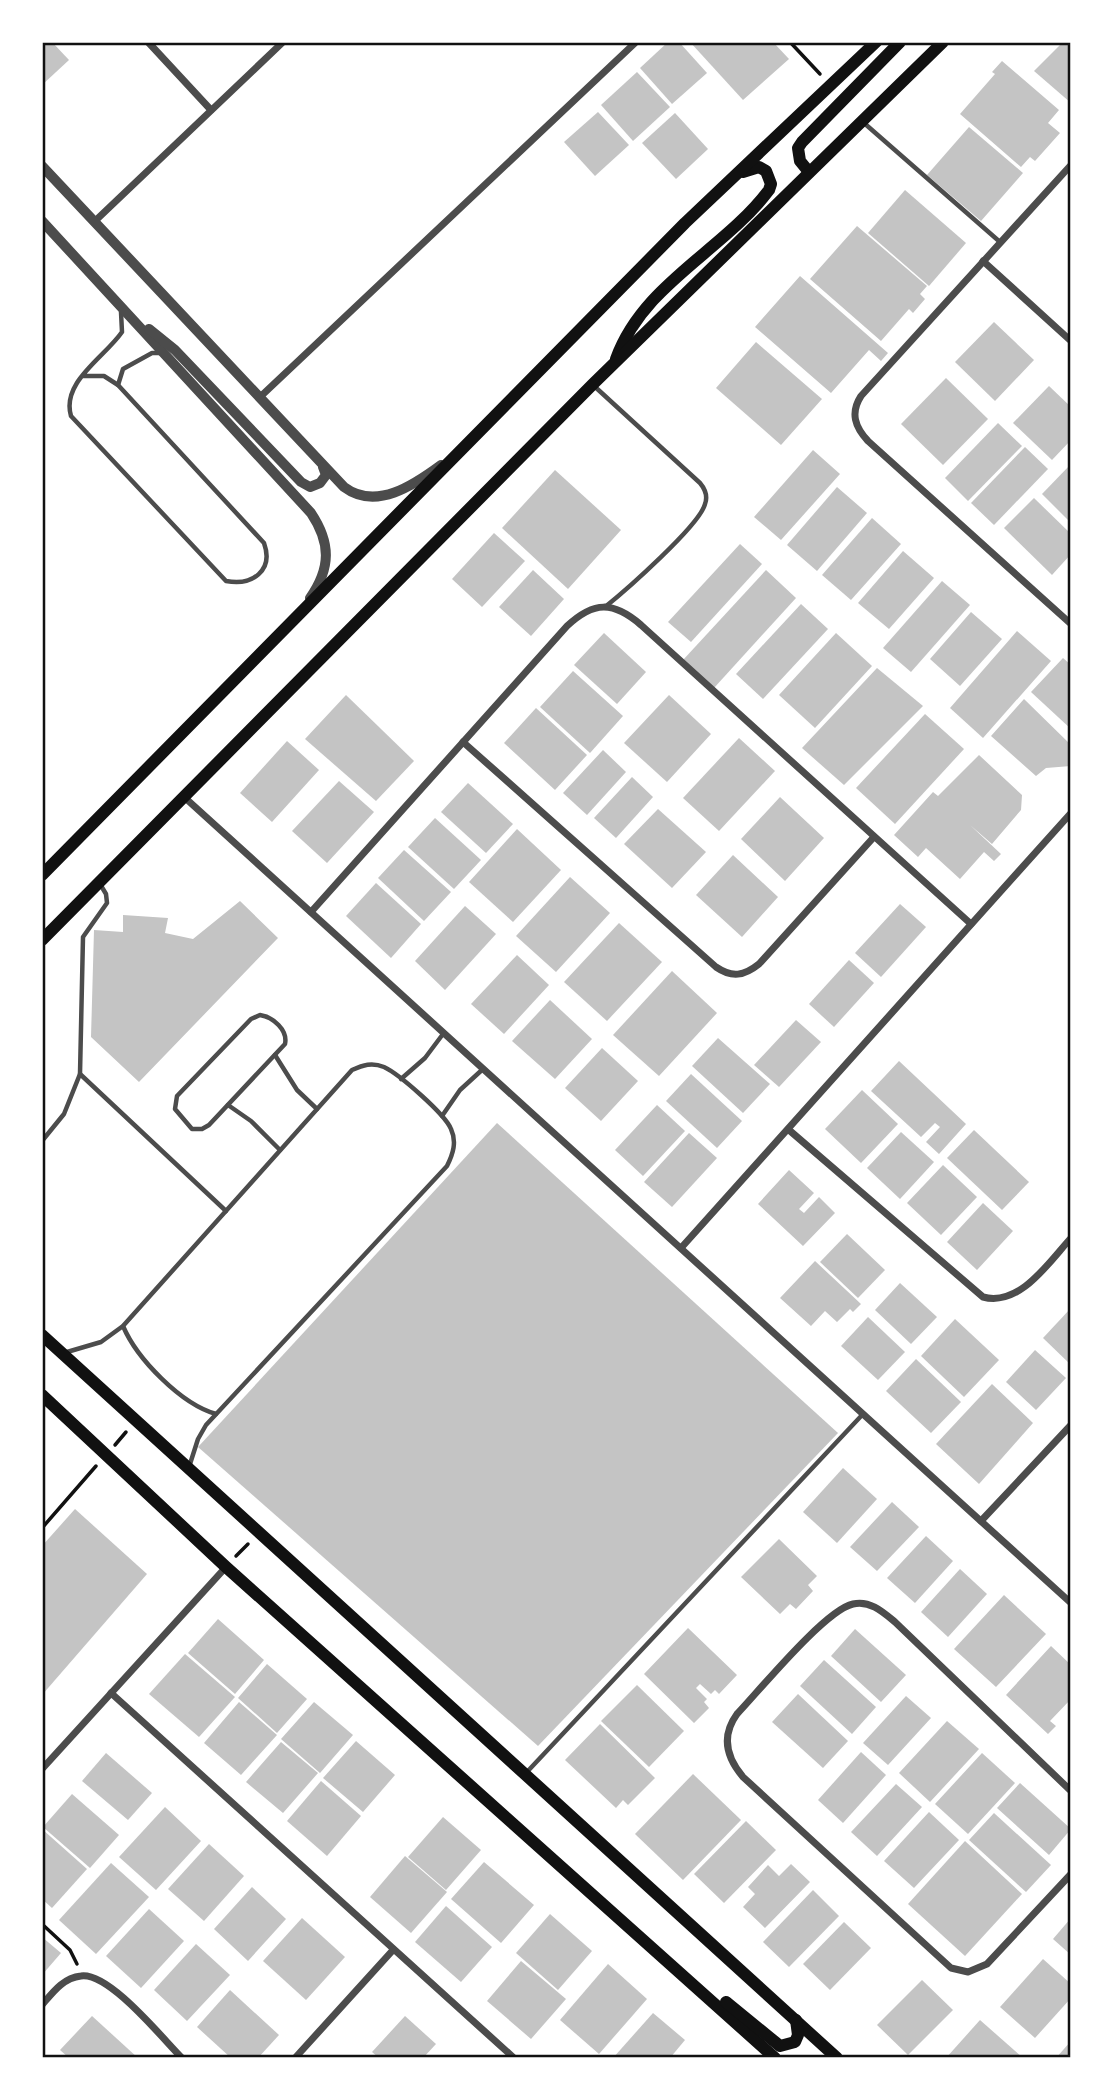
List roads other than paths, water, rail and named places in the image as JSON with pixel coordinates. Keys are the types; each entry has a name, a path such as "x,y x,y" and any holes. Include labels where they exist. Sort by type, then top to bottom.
{"main road":[{"path":"42,875 685,223 876,42"},
{"path":"809,172 800,162 798,148 802,142 900,42"},
{"path":"42,940 615,362 943,42"},
{"path":"615,362 627,331 641,312 769,190 770,178 759,167 737,174"},
{"path":"42,1335 837,2058"},
{"path":"42,1395 226,1567 775,2058"},
{"path":"624,1921 780,2046 795,2042 798,2035 796,2020"}],"street":[{"path":"148,42 211,110"},
{"path":"94,222 283,42"},
{"path":"259,398 636,42"},
{"path":"1070,621 868,441 855,421 854,408 861,396 1071,165"},
{"path":"42,166 323,467 357,496 379,497 415,482 455,455"},
{"path":"42,221 317,522 327,547 326,567 316,589 300,611"},
{"path":"983,261 1071,341"},
{"path":"129,315 175,350 301,482 310,487 320,483 325,478 323,467"},
{"path":"311,912 567,626 589,609 605,607 623,612 637,621 873,838 971,924"},
{"path":"463,742 716,967 730,974 746,973 759,964 873,838"},
{"path":"183,796 1071,1603"},
{"path":"681,1248 1071,813"},
{"path":"789,1130 983,1297 998,1299 1017,1292 1071,1238"},
{"path":"981,1521 1071,1425"},
{"path":"42,1769 226,1567"},
{"path":"1071,1791 895,1622 866,1603 853,1604 832,1615 737,1714 727,1731 729,1756 743,1777 951,1968 968,1972 987,1964 1071,1874"},
{"path":"111,1693 514,2058"},
{"path":"295,2058 393,1950"},
{"path":"42,2005 63,1982 83,1975 109,1984 182,2058"}],"lane":[{"path":"862,121 1000,242"},
{"path":"84,376 104,376 118,385 264,543 269,556 265,569 253,579 240,584 226,581 71,415 67,402 69,395 84,376 122,332 121,305"},
{"path":"118,385 123,369 136,360 152,353 165,353"},
{"path":"593,384 700,483 706,498 703,509 666,551 605,607"},
{"path":"42,1141 64,1114 80,1074 83,937 107,903 104,888 98,882"},
{"path":"256,1016 268,1017 285,1034 285,1044 228,1105 209,1125 197,1130 188,1126 174,1105 177,1096 256,1016"},
{"path":"401,1079 425,1058 444,1033"},
{"path":"275,1055 298,1090 317,1109"},
{"path":"61,1353 101,1342 123,1326 352,1070 363,1065 386,1068 442,1116 454,1138 454,1148 447,1166 216,1413 198,1438 189,1469"},
{"path":"442,1116 460,1090 483,1069"},
{"path":"80,1074 226,1211"},
{"path":"228,1105 251,1121 280,1150"},
{"path":"123,1326 132,1346 146,1363 197,1407 216,1413"},
{"path":"525,1774 863,1414"}]}
